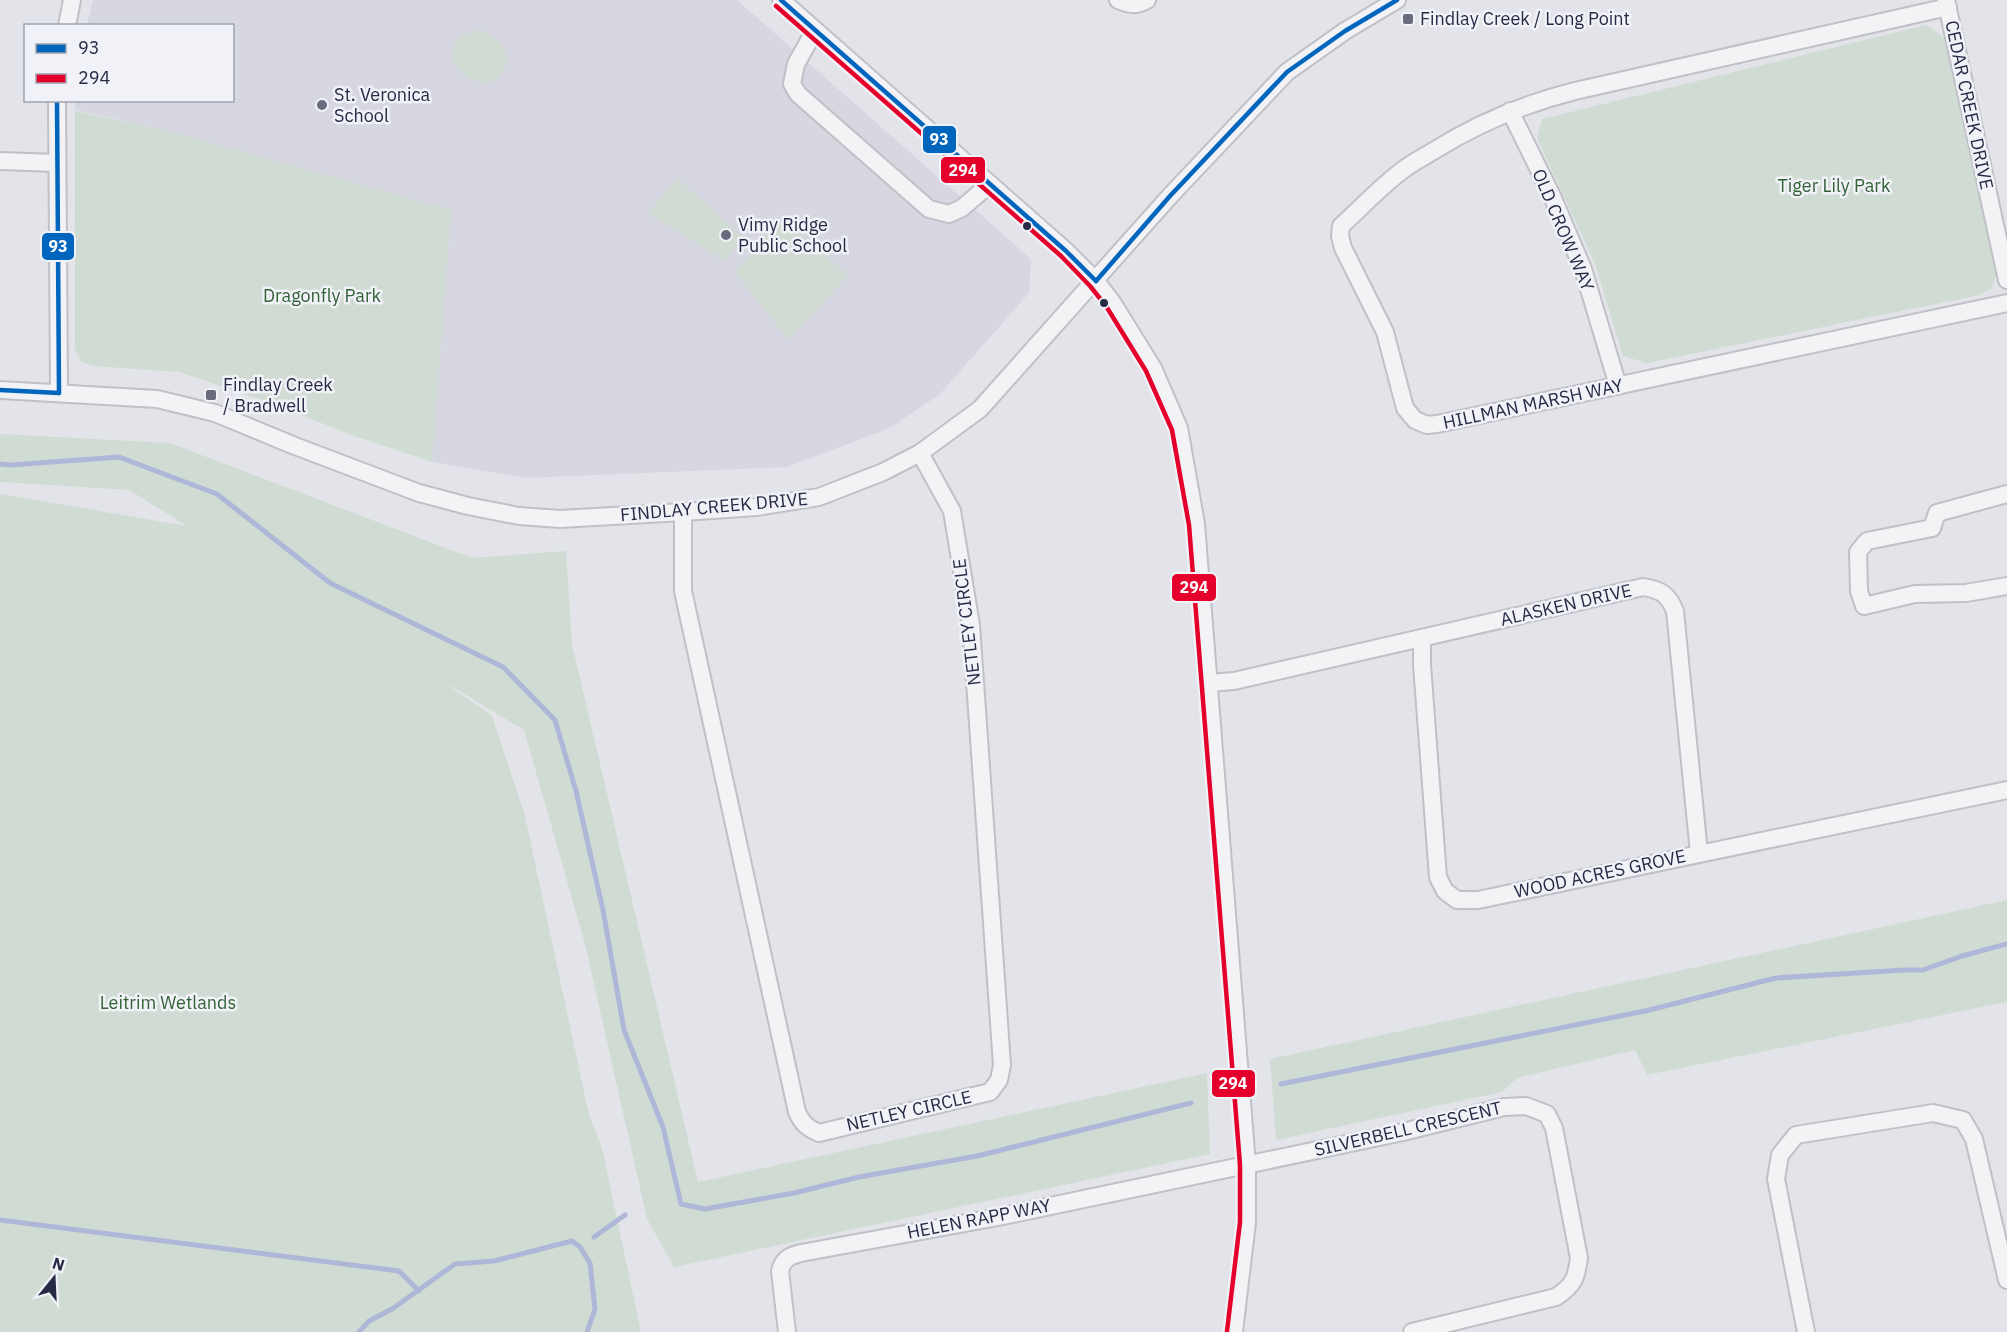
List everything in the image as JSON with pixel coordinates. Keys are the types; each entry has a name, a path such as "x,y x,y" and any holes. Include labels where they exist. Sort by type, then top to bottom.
{"street":[{"path":"67,24 72,0"},
{"path":"781,0 1066,251 1096,281 1112,302 1153,368 1179,428 1196,524 1247,1164 1247,1222 1234,1332"},
{"path":"1118,0 1126,4 1140,4 1147,0"},
{"name":"FINDLAY CREEK DRIVE","path":"0,390 157,399 215,412 295,446 419,493 519,516 560,519 683,512 757,507 819,497 883,472 920,453 980,409 1178,188 1287,72 1345,31 1397,0"},
{"name":"HILLMAN MARSH WAY","path":"1947,3 1575,91 1539,100 1510,111 1484,122 1403,170 1341,226 1340,236 1343,248 1384,332 1405,408 1415,420 1426,424 1437,424 2007,303"},
{"name":"CEDAR CREEK DRIVE","path":"1947,3 2007,280"},
{"path":"815,30 796,64 792,84 798,94 929,209 949,214 962,208 990,184"},
{"path":"57,102 59,393"},
{"name":"OLD CROW WAY","path":"1510,111 1552,196 1583,269 1618,386"},
{"path":"0,161 56,163"},
{"name":"NETLEY CIRCLE","path":"683,512 683,591 801,1122 808,1129 819,1133 990,1092 999,1080 1002,1065 971,625 952,511 920,453"},
{"path":"2007,494 1937,513 1932,528 1867,540 1858,552 1859,591 1864,606 1915,594 1966,593 2007,586"},
{"name":"ALASKEN DRIVE","path":"1209,683 1234,681 1643,587 1657,589 1666,594 1675,611 1699,853"},
{"name":"WOOD ACRES GROVE","path":"1422,638 1422,665 1438,877 1445,891 1457,900 1478,900 2007,790"},
{"name":"SILVERBELL CRESCENT","path":"1247,1164 1403,1132 1504,1107 1526,1106 1547,1114 1554,1128 1579,1258 1577,1273 1570,1288 1556,1297 1412,1332"},
{"path":"1806,1332 1776,1179 1780,1155 1797,1135 1933,1113 1963,1120 1974,1138 2007,1280"},
{"name":"HELEN RAPP WAY","path":"787,1332 780,1271 782,1263 792,1255 998,1217 1247,1164"}],"shaded area":[{"name":"Vimy Ridge Public School","path":"93,0 737,0 1031,259 1029,293 940,394 890,428 787,467 526,478 432,462 451,210 165,130 75,110 76,102 234,102 234,24 87,24"}],"green space":[{"name":"Tiger Lily Park","path":"1926,25 1945,38 1997,272 1992,288 1980,295 1647,363 1623,356 1595,264 1537,138 1542,119"},
{"path":"476,30 496,39 505,50 506,64 503,72 494,80 482,82 470,78 453,60 452,49 459,39"},
{"name":"Dragonfly Park","path":"75,111 165,130 451,210 432,462 179,372 92,366 81,361 75,350"},
{"path":"678,179 743,238 724,260 648,213"},
{"path":"783,217 848,275 789,340 735,272"},
{"name":"Leitrim Wetlands","path":"0,434 170,443 472,558 566,551 572,644 698,1182 1207,1073 1210,1154 674,1267 647,1219 585,944 524,730 441,680 492,716 525,816 589,1115 602,1148 641,1332 0,1332 0,494 187,526 129,490 0,482"},
{"path":"2007,900 2007,1002 1647,1075 1635,1050 1517,1078 1502,1092 1276,1140 1270,1059"}],"waterway":[{"path":"0,464 119,457 217,494 330,583 503,667 555,720 576,791 603,910 624,1030 663,1127 681,1204 705,1209 794,1193 859,1177 977,1156 1191,1103"},
{"path":"1281,1084 1645,1011 1776,978 1923,970 1962,956 2007,944"},
{"path":"594,1237 625,1215"},
{"path":"0,1220 399,1271 419,1291"},
{"path":"359,1332 369,1321 392,1309 455,1264 494,1261 572,1241 580,1247 590,1263 595,1309 587,1332"}],"transit line":[{"name":"93","path":"781,0 1066,251 1096,281"},
{"name":"93","path":"1096,281 1170,196 1287,72 1345,31 1397,0"},
{"name":"294","path":"776,6 1061,256 1090,286 1106,306 1146,371 1172,430 1189,525 1240,1165 1240,1222 1227,1331"},
{"name":"93","path":"57,102 59,393"},
{"name":"93","path":"0,390 59,393"}],"place":[{"name":"Findlay Creek / Long Point","path":"1408,19"},
{"name":"St. Veronica School","path":"322,105"},
{"name":"Vimy Ridge Public School","path":"726,235"},
{"name":"Findlay Creek / Bradwell","path":"211,395"}]}
